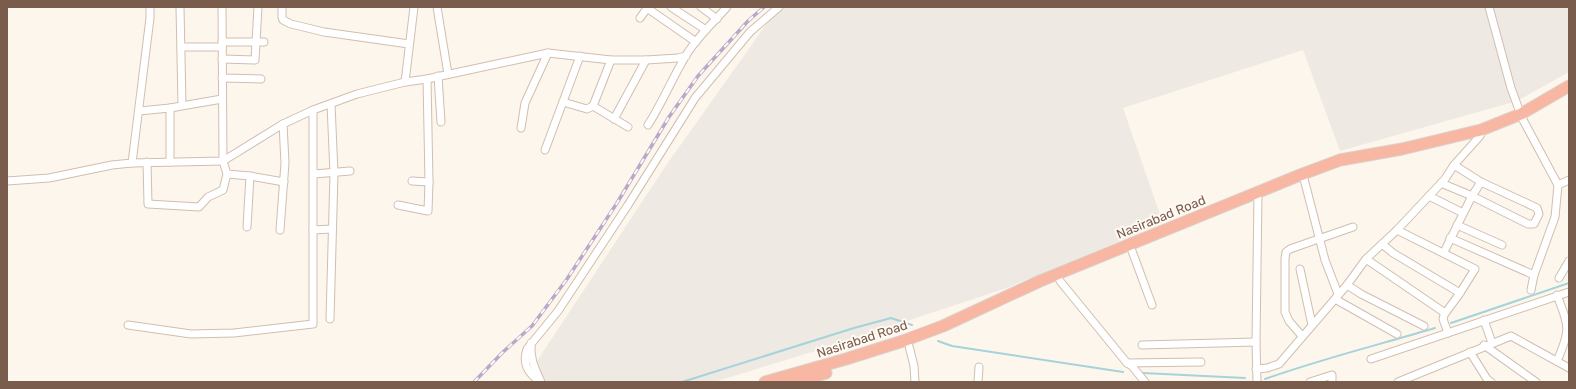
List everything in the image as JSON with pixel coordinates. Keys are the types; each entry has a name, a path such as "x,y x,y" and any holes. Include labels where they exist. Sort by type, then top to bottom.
{"highway":[{"name":"Nasirabad Road","path":"1521,116 1569,86"},
{"name":"Nasirabad Road","path":"796,382 908,346 1258,197 1300,175 1341,162 1481,133 1569,93"},
{"name":"Nasirabad Road","path":"765,382 846,359 903,341 943,326 1040,281 1304,179 1341,162"}],"street":[{"path":"132,163 150,18 150,7"},
{"path":"180,7 182,105"},
{"path":"147,162 148,204 199,207 208,197 223,190 227,174 224,161 222,99 222,7"},
{"path":"222,59 255,60 260,42 258,7"},
{"path":"282,7 282,16 284,20 291,24 324,32 409,44"},
{"path":"405,82 414,7"},
{"path":"436,7 448,74"},
{"path":"671,7 706,30"},
{"path":"701,7 717,18"},
{"path":"648,125 664,99 686,56 706,30 727,7"},
{"path":"541,382 529,373 524,362 527,349 563,304 628,205 694,98 750,32 779,7"},
{"path":"1489,7 1510,88 1521,116 1558,185 1554,217 1534,275 1531,290"},
{"path":"640,18 648,8 696,42"},
{"path":"181,47 260,42"},
{"path":"521,128 525,103 548,53"},
{"path":"7,181 49,178 112,165 132,163 224,161 283,124 313,110 376,89 548,53 611,60 646,60 686,56"},
{"path":"545,150 580,56"},
{"path":"563,102 587,109 593,106 611,60"},
{"path":"614,119 646,60"},
{"path":"438,76 440,122"},
{"path":"222,78 261,79"},
{"path":"398,205 428,211 429,182 427,79"},
{"path":"139,111 170,108 222,99"},
{"path":"330,319 334,173 331,104"},
{"path":"593,106 628,127"},
{"path":"170,108 170,162"},
{"path":"128,325 190,334 234,333 313,324 313,110"},
{"path":"280,230 285,163 283,124"},
{"path":"1257,370 1279,364 1347,285 1366,259 1397,230 1441,183 1481,133"},
{"path":"1441,183 1472,196 1528,224 1536,223 1539,214 1537,208 1481,182 1454,165"},
{"path":"314,174 350,171"},
{"path":"227,174 250,176 284,182"},
{"path":"247,227 250,176"},
{"path":"1304,179 1321,238 1325,260 1337,296 1397,334"},
{"path":"1558,185 1569,180"},
{"path":"412,181 429,182"},
{"path":"1444,252 1463,213 1481,182"},
{"path":"1429,196 1463,213"},
{"path":"1257,382 1256,342 1258,197"},
{"path":"1457,225 1502,245"},
{"path":"1302,336 1289,321 1285,312 1286,252 1290,249 1353,227"},
{"path":"314,230 332,229"},
{"path":"1397,230 1475,268 1444,316"},
{"path":"1450,238 1534,275"},
{"path":"1382,244 1393,253 1460,293"},
{"path":"1132,250 1152,305"},
{"path":"1366,259 1444,316 1447,331"},
{"path":"1559,278 1569,261"},
{"path":"1300,269 1312,325"},
{"path":"1060,281 1145,382"},
{"path":"1347,285 1361,294 1424,326"},
{"path":"1371,359 1447,331 1569,292"},
{"path":"1557,295 1568,332 1557,361"},
{"path":"1484,320 1492,343"},
{"path":"1398,382 1484,345 1511,336 1569,368"},
{"path":"1142,345 1256,342"},
{"path":"1484,345 1536,382"},
{"path":"908,346 914,370 915,382"},
{"path":"1470,352 1487,379 1491,382"},
{"path":"1129,364 1201,362"},
{"path":"978,382 979,367"},
{"path":"1310,382 1332,375 1332,382"}],"shaded area":[{"path":"784,7 1569,7 1569,72 1517,101 1340,151 1303,50 1123,108 1163,223 1004,289 828,347 714,382 545,382 537,361 667,164 770,19"}],"waterway":[{"path":"1451,323 1569,283"},
{"path":"682,382 854,328 891,318 912,325"},
{"path":"1265,379 1435,328"},
{"path":"938,341 952,346 1123,372"},
{"path":"1143,373 1245,378"}],"railway":[{"path":"474,382 503,352 532,326 567,279 617,203 669,117 698,76 748,21 764,7"}]}
